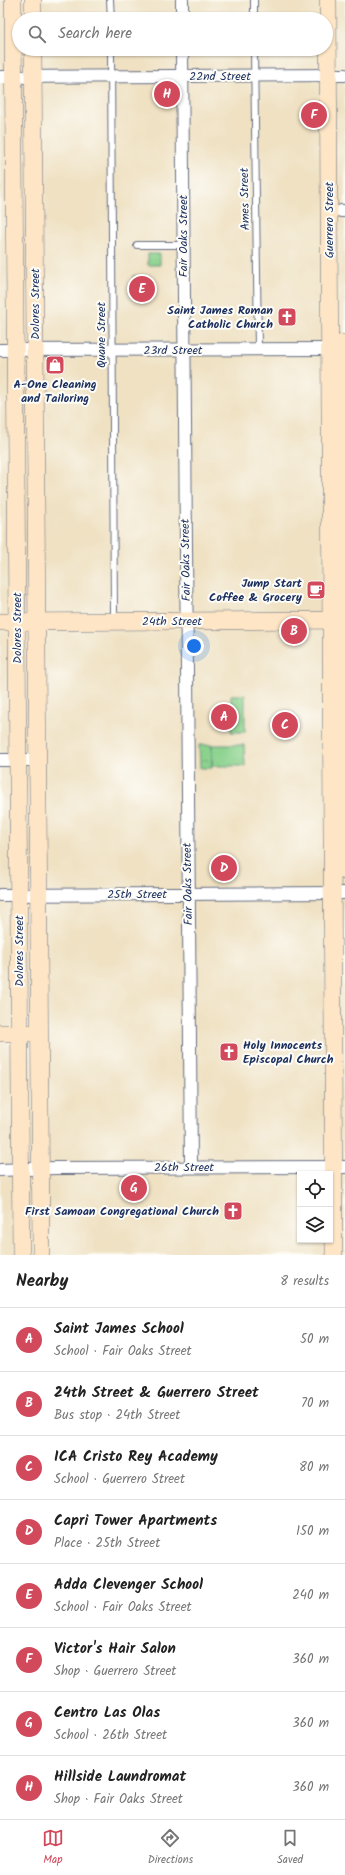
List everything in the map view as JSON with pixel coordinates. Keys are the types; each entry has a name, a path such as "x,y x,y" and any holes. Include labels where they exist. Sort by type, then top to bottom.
{"main road":[{"name":"Dolores Street","path":"12,12 13,0"},
{"path":"33,0 33,12"},
{"name":"Guerrero Street","path":"328,0 330,12"},
{"name":"Guerrero Street","path":"334,1255 339,1167 338,893 340,620 338,75 340,0"},
{"name":"Dolores Street","path":"12,13 7,77 8,622 18,760 21,1255"},
{"name":"Guerrero Street","path":"333,38 338,75 343,212 339,349 344,486 340,620 345,871"},
{"name":"Dolores Street","path":"33,56 41,1255"},
{"name":"24th Street","path":"8,622 340,620"},
{"path":"0,1032 39,1033"}],"street":[{"path":"182,0 182,12"},
{"name":"Fair Oaks Street","path":"182,56 191,1167"},
{"name":"22nd Street","path":"7,77 338,75"},
{"name":"23rd Street","path":"7,350 339,349"},
{"path":"0,760 38,760"},
{"name":"25th Street","path":"0,895 338,893"},
{"name":"26th Street","path":"0,1170 40,1170 56,1168 339,1167"}],"lane":[{"path":"110,0 111,12"},
{"path":"254,0 254,12"},
{"name":"Quane Street","path":"111,56 114,621"},
{"name":"Ames Street","path":"254,56 258,349"},
{"path":"137,245 183,245"}],"green space":[{"path":"148,254 160,254 160,265 148,265"},
{"path":"133,276 150,276 151,297 133,297"},
{"path":"231,695 245,695 245,732 231,732"},
{"path":"199,745 212,745 212,768 200,768"},
{"path":"212,745 244,745 245,766 212,766"}],"place":[{"name":"Hillside Laundromat","path":"167,94"},
{"name":"Victor's Hair Salon","path":"314,115"},
{"name":"Adda Clevenger School","path":"142,289"},
{"name":"Saint James Roman Catholic Church","path":"287,317"},
{"name":"A-One Cleaning and Tailoring","path":"55,365"},
{"name":"Jump Start Coffee & Grocery","path":"316,590"},
{"name":"24th Street & Guerrero Street","path":"294,631"},
{"name":"Saint James School","path":"224,717"},
{"name":"ICA Cristo Rey Academy","path":"285,725"},
{"name":"Capri Tower Apartments","path":"224,868"},
{"name":"Holy Innocents Episcopal Church","path":"229,1052"},
{"name":"Centro Las Olas","path":"134,1188"},
{"name":"First Samoan Congregational Church","path":"233,1211"}]}
